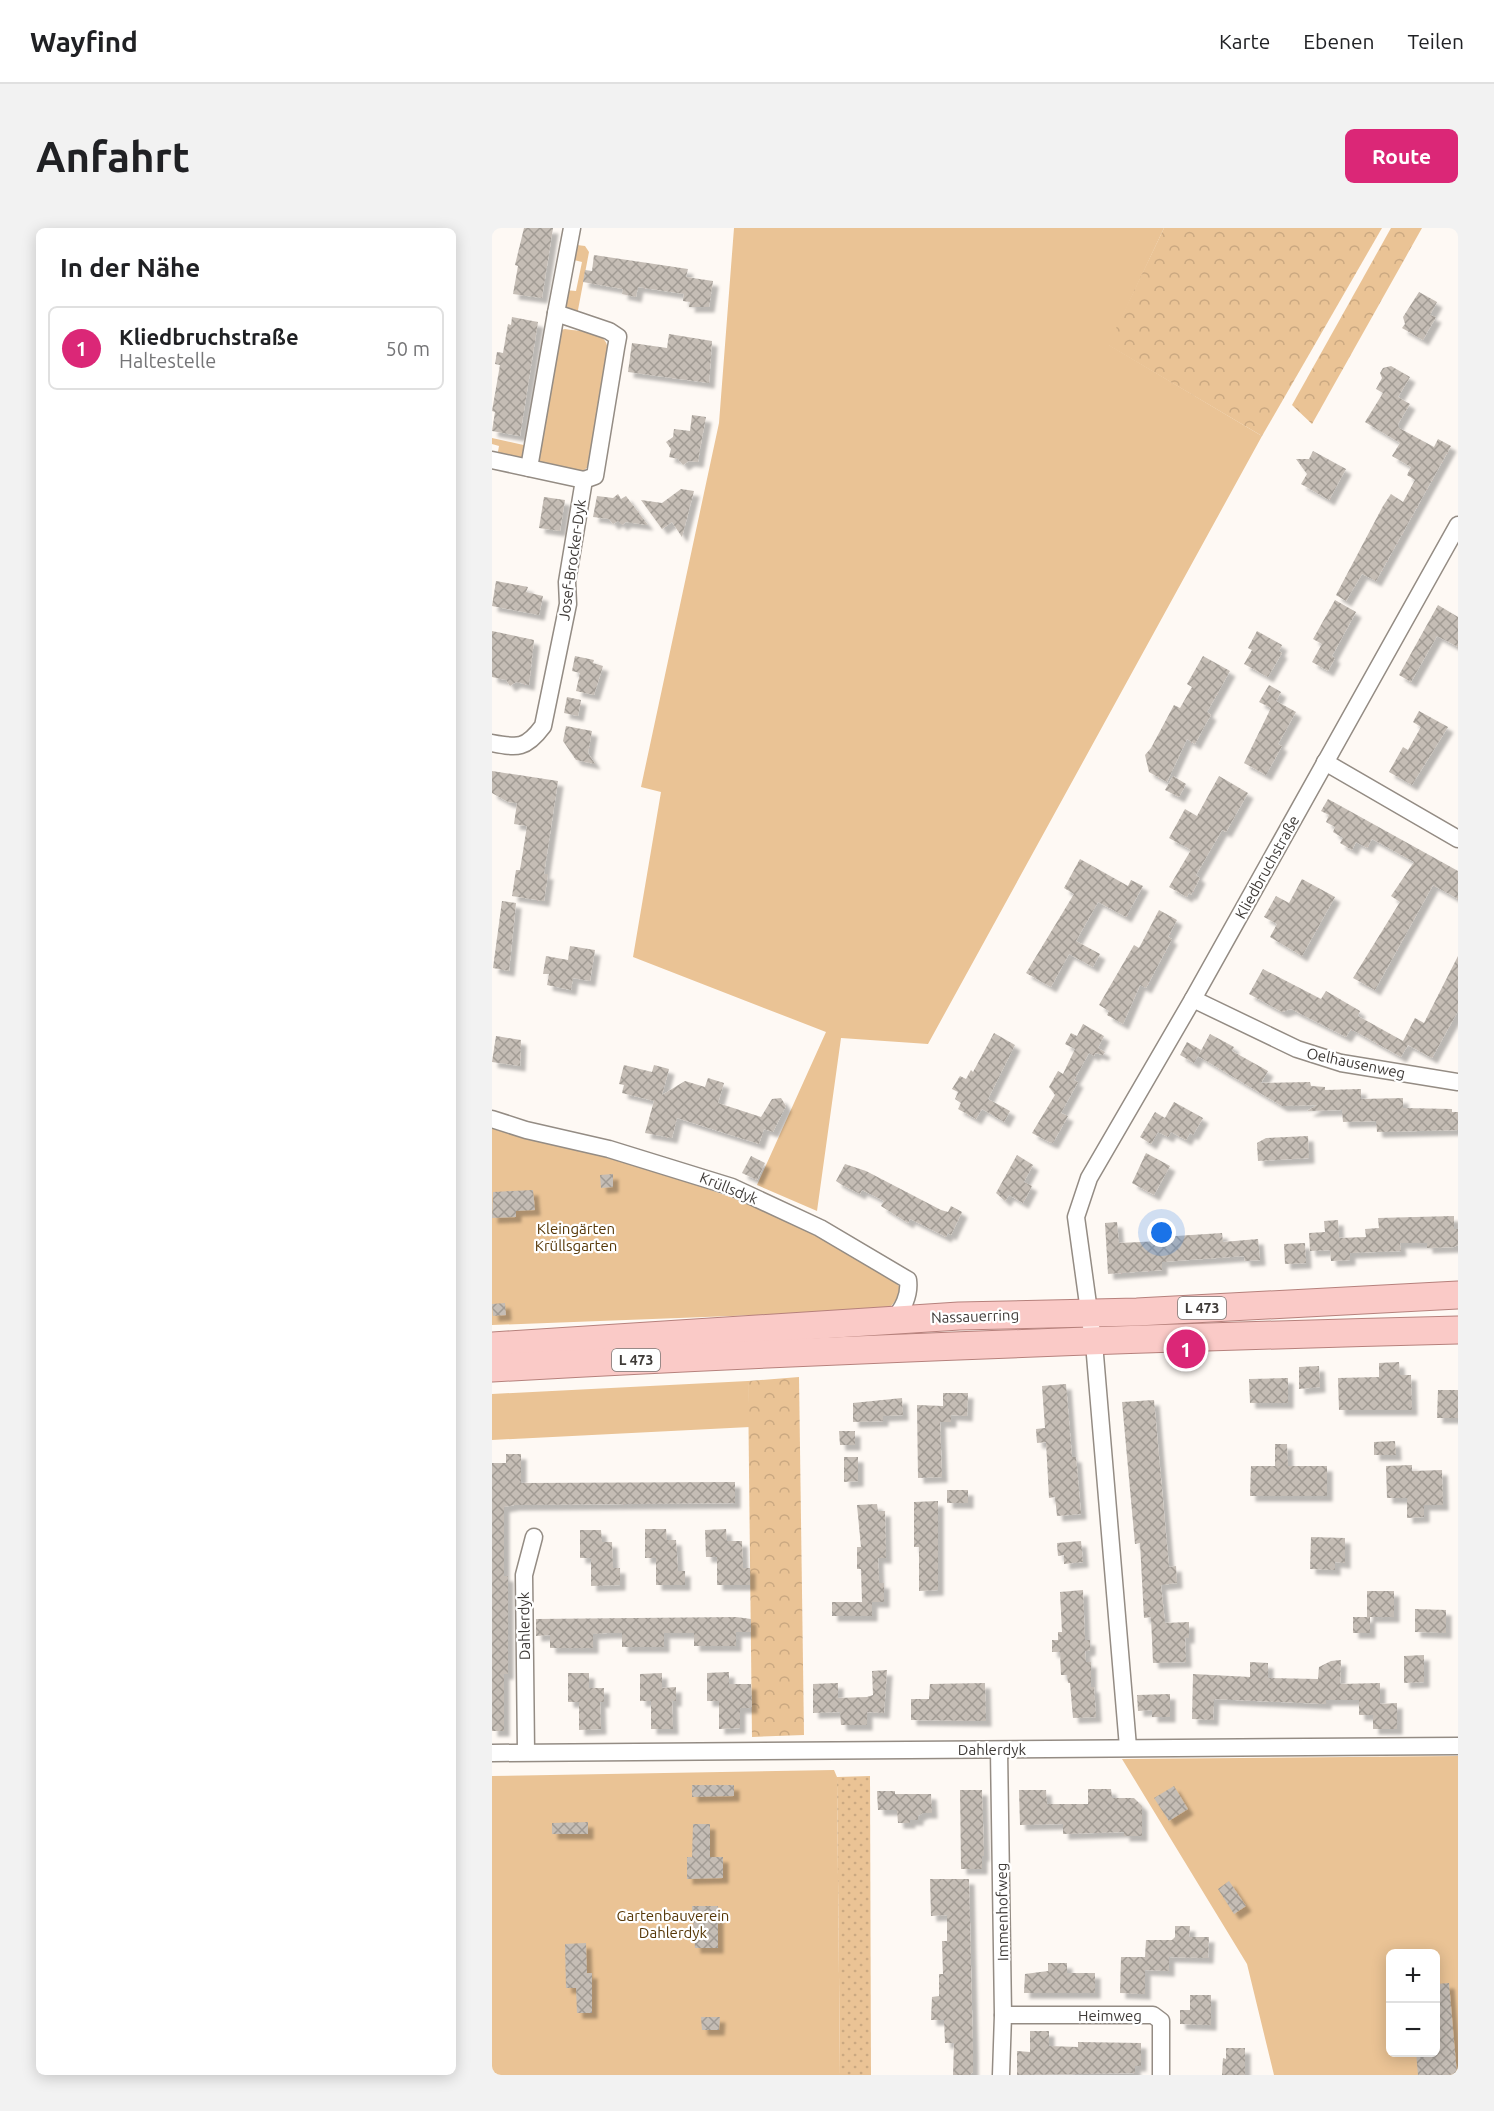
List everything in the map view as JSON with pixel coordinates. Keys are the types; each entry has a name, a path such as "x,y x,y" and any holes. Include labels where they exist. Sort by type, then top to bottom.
{"main road":[{"name":"Nassauerring","path":"492,1347 892,1320 1458,1295"},
{"name":"Nassauerring","path":"492,1368 779,1352 1093,1339 1458,1330"}],"street":[{"path":"529,468 572,228"},
{"name":"Josef-Brocker-Dyk","path":"492,743 515,747 532,741 543,726 567,603 567,582 584,480 595,476 618,337 609,331 556,313"},
{"path":"492,460 584,480"},
{"name":"Kliedbruchstraße","path":"1128,1747 1093,1339 1076,1217 1089,1178 1193,999 1458,525"},
{"path":"1325,762 1458,839"},
{"name":"Oelhausenweg","path":"1193,999 1297,1049 1341,1063 1458,1082"},
{"name":"Krüllsdyk","path":"492,1119 526,1130 609,1149 732,1187 819,1228 908,1280 910,1291 898,1315 892,1320"},
{"name":"Dahlerdyk","path":"526,1752 524,1575 534,1537"},
{"name":"Dahlerdyk","path":"492,1752 1458,1746"},
{"name":"Immenhofweg","path":"999,1750 1003,2015 1001,2075"},
{"name":"Heimweg","path":"1003,2015 1153,2015 1161,2021 1161,2075"}],"green space":[{"path":"734,228 1164,228 1109,345 1262,436 928,1044 841,1038 817,1211 757,1185 826,1032 633,957 661,792 641,787 719,423"},
{"path":"1164,228 1382,228 1262,436 1108,345"},
{"path":"1391,228 1422,228 1312,424 1292,405"},
{"path":"577,245 585,246 589,252 578,310 579,316 564,311 565,290 576,291 582,262 570,259"},
{"path":"561,330 598,335 603,338 608,349 590,465 582,472 541,465 536,457"},
{"path":"492,438 528,446 526,458 497,457 499,446 492,444"},
{"name":"Kleingärten Krüllsgarten","path":"492,1124 670,1176 757,1208 800,1226 867,1261 889,1276 903,1291 888,1310 492,1325"},
{"path":"799,1377 804,1735 752,1737 748,1381"},
{"path":"748,1381 750,1427 492,1440 492,1394"},
{"path":"1458,1756 1458,2075 1274,2075 1247,1964 1122,1759"},
{"name":"Gartenbauverein Dahlerdyk","path":"834,1770 837,1777 840,2075 492,2075 492,1776"},
{"path":"870,1776 871,2075 840,2075 837,1777"}],"building":[{"path":"524,228 553,228 542,298 513,294 518,266 515,265"},
{"path":"594,255 688,269 686,277 713,281 709,307 689,307 690,302 683,301 684,294 638,287 636,297 622,294 623,289 583,282 585,270 592,271"},
{"path":"1419,292 1437,302 1430,315 1436,317 1423,340 1402,328 1405,324 1403,317"},
{"path":"512,317 538,322 520,436 492,431 495,412 492,411 500,365 495,364 497,352 503,353 508,324 511,325"},
{"path":"669,334 712,341 709,383 628,372 632,343 667,348"},
{"path":"1391,366 1410,377 1398,397 1410,404 1398,424 1399,428 1434,447 1438,439 1451,446 1376,581 1362,574 1346,601 1336,595 1383,506 1391,494 1403,502 1415,480 1407,475 1411,467 1392,456 1400,443 1365,422 1383,393 1376,389 1382,378 1380,373 1383,368"},
{"path":"692,415 706,417 698,462 689,461 683,465 678,459 669,457 671,449 666,442 673,437 674,429 690,431"},
{"path":"1313,451 1346,469 1329,500 1301,484 1307,474 1296,459 1309,459"},
{"path":"681,489 694,491 682,537 672,522 662,529 641,500 662,503"},
{"path":"618,494 621,499 626,496 648,525 626,522 622,525 618,521 613,524 609,519 593,517 597,496 613,498"},
{"path":"544,497 565,500 560,531 539,528"},
{"path":"496,581 528,587 526,592 543,596 539,615 492,606"},
{"path":"1335,600 1356,612 1332,656 1335,658 1328,671 1312,662 1322,644 1313,639"},
{"path":"1438,605 1458,617 1458,647 1437,636 1411,682 1399,675"},
{"path":"492,631 534,640 529,685 516,682 510,686 506,680 492,677"},
{"path":"1257,631 1282,645 1279,651 1282,653 1268,677 1244,664 1252,650 1248,648"},
{"path":"575,656 594,660 593,663 603,666 594,695 576,691 580,673 572,671"},
{"path":"1203,656 1230,671 1207,712 1211,715 1195,744 1187,739 1167,782 1149,772 1145,755 1174,705 1180,708 1192,687 1187,684"},
{"path":"1269,685 1281,692 1276,701 1296,712 1278,744 1282,746 1266,775 1244,763 1271,708 1259,702"},
{"path":"567,697 581,700 578,716 564,713"},
{"path":"1419,711 1448,727 1412,785 1389,772 1403,747 1408,750 1421,727 1413,722"},
{"path":"566,726 592,731 588,753 595,764 576,760 563,741"},
{"path":"492,771 558,781 544,874 548,874 544,901 512,896 516,870 520,870 527,826 514,824 517,803 508,802 492,793"},
{"path":"1173,776 1186,784 1179,797 1165,790"},
{"path":"1219,776 1248,793 1226,832 1222,830 1196,875 1200,878 1191,895 1189,893 1187,897 1169,887 1191,850 1169,838 1185,809 1197,816"},
{"path":"1328,799 1458,871 1458,899 1433,885 1375,990 1353,978 1400,902 1391,896 1414,862 1372,839 1367,848 1356,842 1352,850 1340,843 1343,838 1333,832 1335,827 1326,822 1329,815 1321,811"},
{"path":"1080,859 1128,886 1131,880 1143,886 1126,917 1098,902 1076,941 1100,954 1093,967 1069,954 1051,987 1026,973 1074,894 1064,888"},
{"path":"1302,879 1335,897 1302,956 1270,937 1277,924 1264,917 1276,896 1289,903"},
{"path":"502,901 516,903 509,971 493,968"},
{"path":"1159,910 1177,920 1168,937 1172,939 1146,988 1140,985 1123,1024 1107,1015 1109,1011 1099,1005 1134,945 1139,948"},
{"path":"570,946 595,950 590,981 573,978 571,990 547,985 549,974 543,974 546,956 568,960"},
{"path":"1458,956 1458,1011 1432,1058 1408,1045 1401,1057 1351,1029 1346,1037 1291,1009 1282,1012 1249,994 1263,969 1321,999 1326,991 1360,1011 1358,1016 1403,1041 1415,1018 1424,1023"},
{"path":"1083,1024 1104,1036 1098,1048 1105,1052 1103,1055 1095,1053 1094,1056 1089,1053 1074,1080 1078,1082 1061,1113 1068,1116 1053,1143 1049,1142 1032,1133 1055,1095 1049,1087 1058,1071 1063,1074 1075,1049 1065,1044 1071,1033 1077,1036"},
{"path":"994,1033 1015,1045 988,1099 1010,1111 1004,1122 982,1109 976,1119 958,1109 961,1103 955,1099 958,1092 952,1089 960,1076 966,1079 971,1070 973,1072"},
{"path":"1210,1034 1234,1047 1232,1051 1268,1071 1261,1083 1310,1082 1311,1086 1325,1087 1325,1090 1361,1089 1361,1099 1403,1098 1403,1108 1452,1109 1452,1112 1458,1112 1458,1130 1377,1132 1376,1121 1343,1122 1342,1110 1307,1111 1317,1105 1282,1106 1198,1056"},
{"path":"496,1036 521,1040 520,1066 492,1062"},
{"path":"1187,1042 1201,1050 1194,1063 1180,1055"},
{"path":"624,1065 652,1072 654,1065 669,1069 662,1095 685,1081 705,1087 708,1078 724,1083 718,1103 761,1117 772,1099 781,1098 786,1106 773,1132 764,1129 759,1144 677,1118 672,1138 645,1133 654,1101 622,1093 624,1085 619,1084"},
{"path":"1174,1102 1203,1118 1193,1135 1190,1133 1186,1140 1171,1132 1168,1137 1158,1132 1151,1144 1140,1137 1155,1112 1165,1118"},
{"path":"1308,1136 1309,1158 1258,1161 1257,1143 1266,1138"},
{"path":"1146,1153 1170,1166 1154,1195 1132,1183"},
{"path":"1017,1155 1033,1165 1024,1182 1032,1186 1023,1203 1009,1195 1005,1201 996,1193"},
{"path":"751,1156 765,1163 757,1180 742,1173"},
{"path":"845,1164 866,1171 941,1210 948,1212 951,1206 962,1212 951,1235 948,1233 946,1237 910,1219 908,1223 881,1206 884,1201 862,1190 860,1194 836,1181"},
{"path":"613,1174 613,1187 601,1188 600,1175"},
{"path":"533,1190 535,1210 516,1211 516,1217 492,1218 493,1192"},
{"path":"1454,1216 1454,1229 1458,1229 1458,1245 1454,1247 1427,1248 1427,1243 1400,1243 1401,1251 1350,1253 1350,1260 1331,1261 1330,1250 1310,1251 1309,1233 1325,1232 1324,1221 1338,1220 1339,1238 1366,1237 1365,1229 1379,1228 1378,1218"},
{"path":"1117,1222 1119,1243 1161,1241 1161,1237 1222,1233 1223,1242 1258,1239 1260,1260 1245,1261 1244,1256 1162,1262 1162,1270 1108,1274 1105,1223"},
{"path":"1305,1243 1306,1263 1285,1264 1284,1244"},
{"path":"505,1303 506,1315 493,1316 492,1304"},
{"path":"1399,1362 1400,1375 1411,1375 1412,1410 1339,1410 1338,1378 1379,1377 1379,1363"},
{"path":"1319,1366 1320,1387 1299,1389 1299,1367"},
{"path":"1288,1378 1288,1403 1250,1403 1249,1379"},
{"path":"1066,1384 1072,1457 1076,1457 1081,1514 1057,1516 1055,1497 1049,1498 1046,1442 1037,1443 1036,1429 1045,1428 1042,1386"},
{"path":"1438,1390 1458,1390 1458,1418 1437,1418"},
{"path":"943,1393 968,1393 967,1416 951,1415 951,1422 940,1422 942,1477 918,1478 917,1405 943,1406"},
{"path":"902,1398 903,1415 883,1416 883,1421 853,1422 853,1403"},
{"path":"1154,1400 1169,1567 1176,1566 1177,1583 1161,1585 1165,1623 1189,1622 1189,1638 1185,1638 1186,1662 1153,1663 1151,1617 1144,1618 1140,1543 1135,1544 1122,1402"},
{"path":"839,1431 855,1431 855,1445 840,1445"},
{"path":"1395,1441 1396,1455 1374,1455 1374,1442"},
{"path":"1275,1444 1287,1444 1288,1466 1327,1466 1327,1496 1250,1496 1251,1466 1275,1466"},
{"path":"506,1454 521,1454 521,1483 735,1482 735,1503 514,1505 504,1507 504,1576 508,1576 508,1674 504,1674 504,1731 492,1731 492,1463 506,1463"},
{"path":"844,1457 858,1457 858,1481 844,1482"},
{"path":"1412,1465 1412,1471 1442,1470 1443,1505 1424,1505 1424,1517 1407,1518 1407,1498 1387,1498 1386,1466"},
{"path":"947,1490 968,1490 968,1503 947,1503"},
{"path":"938,1501 938,1590 919,1591 919,1547 914,1547 914,1502"},
{"path":"877,1504 878,1511 885,1511 886,1558 878,1558 879,1583 884,1583 884,1602 872,1602 872,1616 832,1616 832,1602 862,1602 861,1569 857,1569 857,1547 861,1547 857,1505"},
{"path":"645,1529 666,1529 667,1540 676,1540 678,1571 685,1571 685,1585 656,1585 656,1558 645,1558"},
{"path":"726,1529 727,1541 742,1541 743,1568 750,1568 750,1585 717,1585 717,1557 706,1557 705,1530"},
{"path":"580,1530 601,1530 602,1542 612,1542 613,1568 620,1568 620,1585 591,1586 591,1558 580,1558"},
{"path":"1311,1537 1345,1538 1345,1563 1335,1562 1335,1570 1310,1569"},
{"path":"1081,1541 1083,1562 1064,1564 1064,1555 1058,1556 1057,1543"},
{"path":"1083,1590 1085,1640 1090,1640 1090,1650 1085,1651 1086,1662 1091,1662 1091,1687 1094,1687 1096,1717 1073,1718 1070,1683 1068,1683 1067,1675 1061,1675 1060,1652 1052,1652 1052,1640 1058,1640 1058,1632 1062,1632 1060,1592"},
{"path":"1367,1591 1394,1591 1394,1617 1370,1617 1370,1633 1353,1633 1353,1617 1367,1617"},
{"path":"1415,1609 1446,1610 1446,1633 1415,1632"},
{"path":"736,1617 751,1619 751,1632 736,1632 736,1646 694,1646 694,1633 664,1633 664,1647 622,1647 622,1633 607,1633 593,1634 593,1648 550,1648 550,1635 536,1636 536,1619"},
{"path":"1424,1655 1424,1682 1404,1683 1404,1656"},
{"path":"1341,1660 1340,1684 1380,1683 1380,1704 1397,1703 1397,1729 1373,1729 1373,1715 1359,1715 1359,1700 1326,1700 1326,1704 1214,1699 1213,1720 1192,1719 1193,1674 1250,1677 1250,1662 1268,1663 1268,1678 1318,1679 1319,1667 1331,1661"},
{"path":"887,1670 884,1713 867,1712 867,1725 841,1725 840,1712 813,1713 813,1684 838,1683 838,1698 867,1697 873,1695 872,1671"},
{"path":"729,1672 729,1684 751,1684 752,1708 740,1708 740,1728 719,1729 719,1701 707,1701 707,1673"},
{"path":"568,1673 589,1673 589,1688 604,1688 604,1702 600,1702 601,1729 579,1730 579,1702 568,1702"},
{"path":"662,1673 662,1688 676,1687 676,1701 672,1701 673,1729 651,1729 651,1701 640,1701 640,1674"},
{"path":"985,1683 986,1721 911,1720 911,1699 929,1699 930,1684"},
{"path":"1170,1694 1170,1717 1152,1717 1152,1710 1138,1711 1137,1695"},
{"path":"692,1785 734,1785 734,1796 692,1797"},
{"path":"1174,1786 1188,1809 1169,1821 1154,1798"},
{"path":"1088,1789 1111,1789 1112,1798 1134,1798 1142,1806 1142,1836 1124,1836 1124,1832 1063,1834 1063,1824 1020,1825 1019,1790 1046,1790 1047,1804 1088,1804"},
{"path":"960,1790 982,1790 984,1856 982,1856 982,1869 961,1869"},
{"path":"877,1791 895,1791 895,1794 931,1794 932,1813 923,1813 918,1816 918,1820 910,1820 910,1823 898,1823 897,1810 878,1810"},
{"path":"588,1822 588,1834 552,1834 552,1823"},
{"path":"693,1824 710,1824 710,1857 723,1857 723,1878 687,1879 687,1857 692,1857"},
{"path":"930,1879 969,1879 973,2052 973,2072 970,2075 953,2075 954,2043 945,2043 944,2020 931,2020 932,1997 939,1996 939,1974 943,1974 942,1941 947,1941 947,1915 931,1916"},
{"path":"1229,1881 1246,1906 1234,1914 1218,1889"},
{"path":"692,1906 718,1906 718,1948 695,1948"},
{"path":"1175,1926 1190,1926 1189,1937 1209,1937 1208,1958 1169,1957 1169,1971 1145,1970 1145,1994 1120,1993 1121,1957 1145,1957 1146,1940 1172,1940 1175,1937"},
{"path":"586,1943 587,1973 592,1973 592,2013 577,2013 576,1988 566,1988 565,1944"},
{"path":"1048,1963 1067,1963 1067,1973 1095,1973 1095,1993 1024,1993 1025,1974 1048,1971"},
{"path":"1449,1983 1457,2075 1418,2075 1416,2057 1440,2057 1440,1984"},
{"path":"1190,1995 1211,1995 1211,2025 1180,2024 1180,2010 1190,2010"},
{"path":"701,2017 720,2017 719,2030 702,2030"},
{"path":"1030,2031 1049,2031 1049,2046 1078,2047 1078,2042 1141,2043 1141,2066 1135,2066 1135,2073 1017,2075 1017,2051 1030,2052"},
{"path":"1226,2048 1245,2048 1245,2075 1222,2075"}],"place":[{"name":"Kliedbruchstraße","path":"1186,1349"}]}
